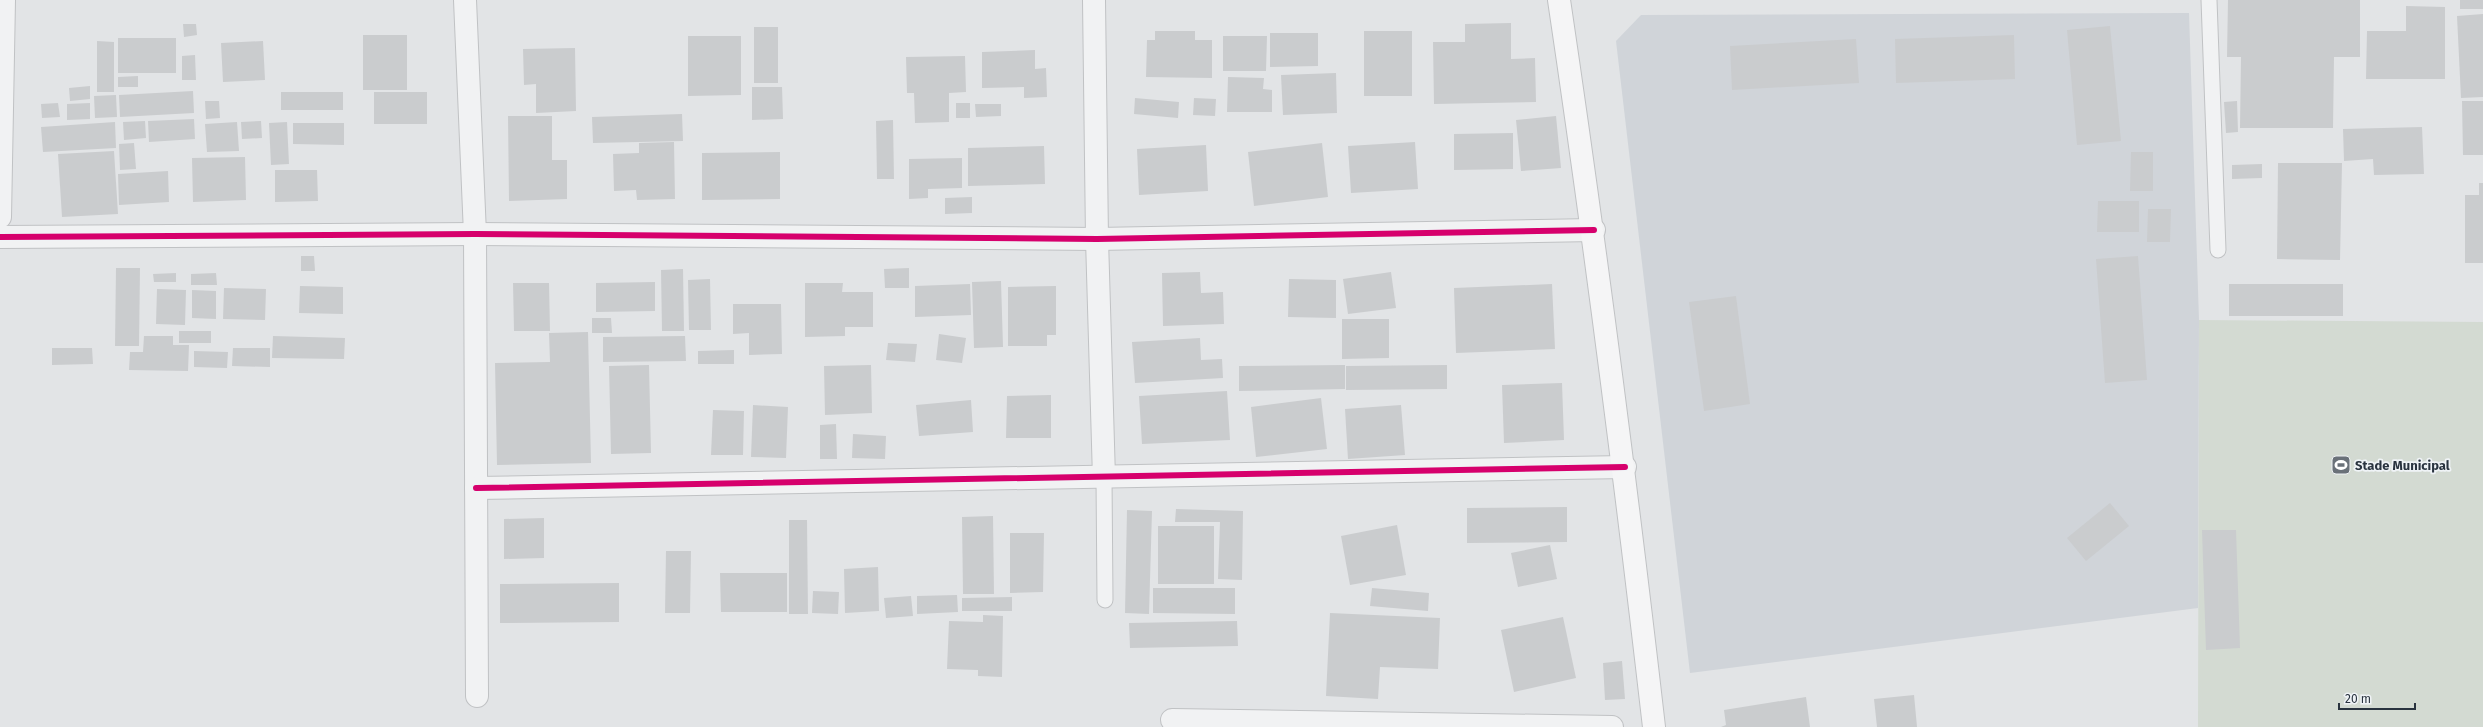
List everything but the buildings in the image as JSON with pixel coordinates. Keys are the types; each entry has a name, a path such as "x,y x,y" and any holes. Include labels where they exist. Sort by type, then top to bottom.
{"street":[{"path":"0,217 4,0"},
{"path":"465,0 475,234 477,696"},
{"path":"1094,0 1097,239 1104,478"},
{"path":"1559,0 1594,230 1624,467 1654,727"},
{"path":"0,237 475,234 1097,239 1594,230"},
{"path":"476,488 1104,478 1624,467"},
{"path":"1172,720 1612,727"}],"lane":[{"path":"2209,0 2218,250"},
{"path":"1104,478 1105,600"}],"shaded area":[{"path":"2189,13 2199,320 2198,608 1690,673 1616,41 1641,15"},
{"name":"Stade Municipal","path":"2199,320 2483,322 2483,727 2198,727"}],"cycle path":[{"path":"0,237 475,234 1097,239 1594,230"},
{"path":"476,488 1625,467"}],"place":[{"name":"Stade Municipal","path":"2341,465"}]}
